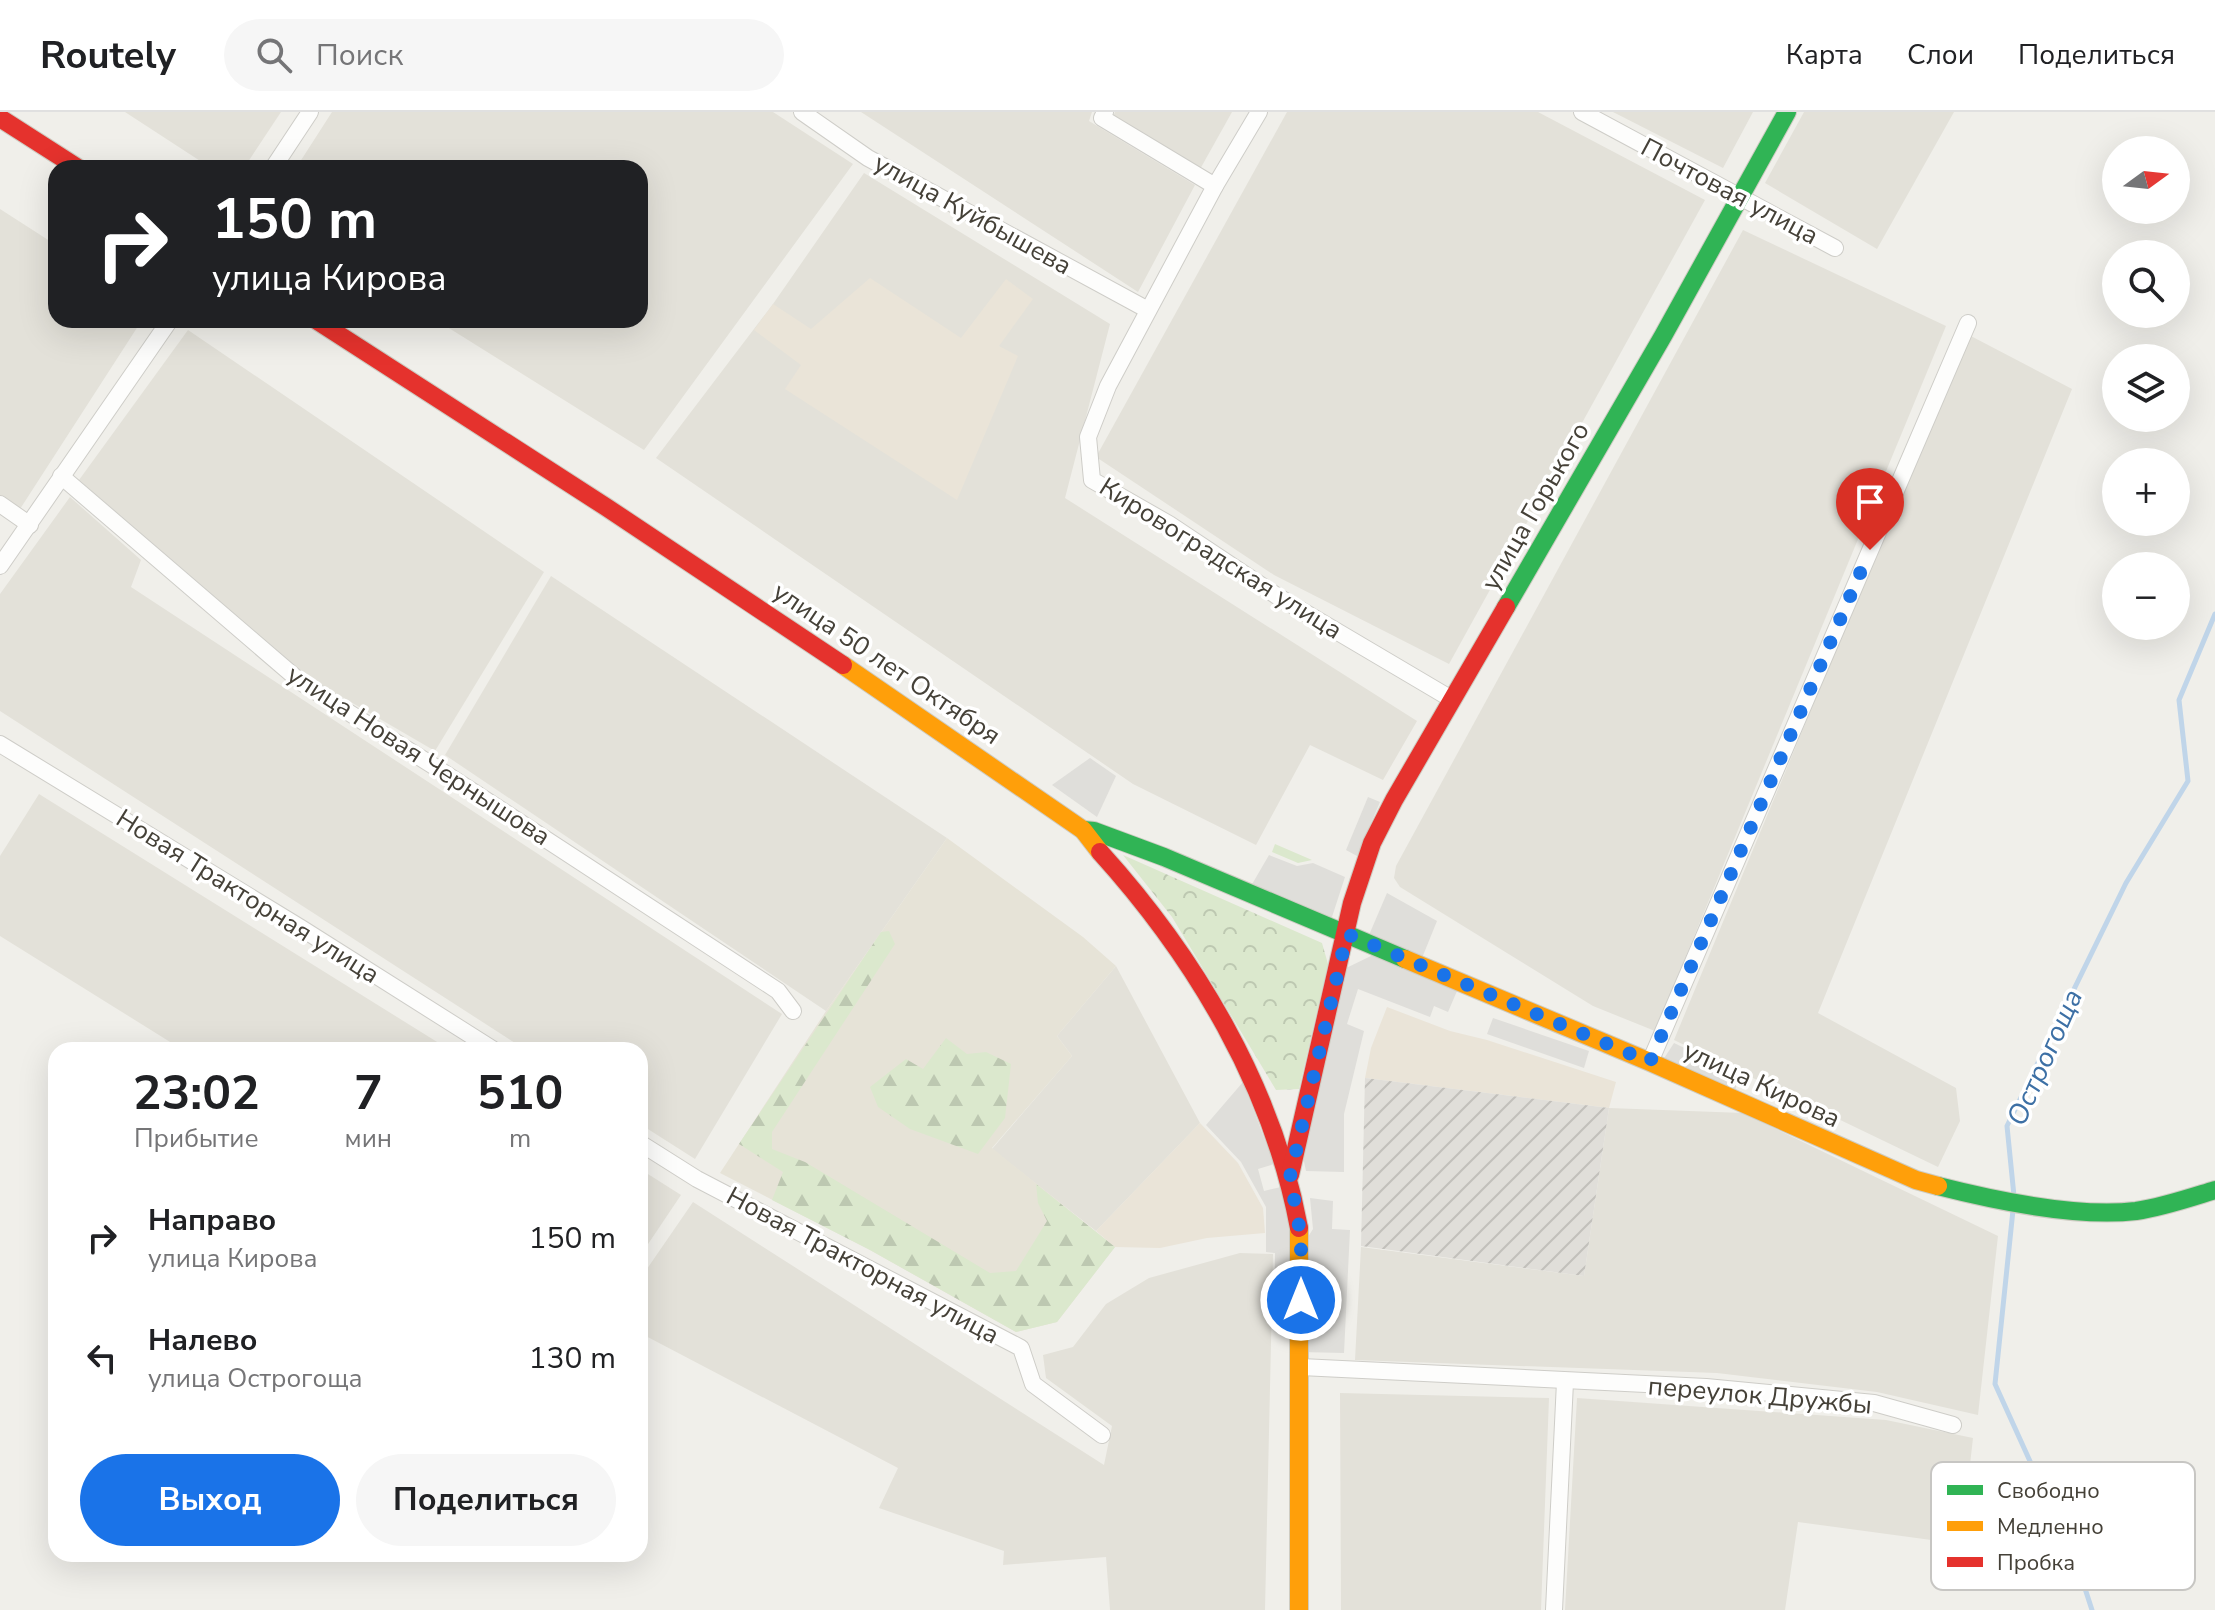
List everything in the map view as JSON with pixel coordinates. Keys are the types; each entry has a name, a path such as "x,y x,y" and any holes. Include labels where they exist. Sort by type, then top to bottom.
{"main road":[{"name":"улица Горького","path":"1347,934 1352,903 1372,843 1394,800 1787,112"},
{"path":"0,118 66,160"},
{"name":"улица 50 лет Октября","path":"329,328 607,506 958,741 1083,830 1139,895 1221,1019 1259,1092 1290,1177 1301,1237 1299,1610"},
{"name":"улица Кирова","path":"1083,830 1094,831 1164,857 1650,1062 1916,1180 1970,1194 2079,1212 2134,1211 2215,1190"},
{"name":"улица 50 лет Октября","path":"1290,1177 1347,934"}],"street":[{"path":"278,160 310,112"},
{"name":"улица Куйбышева","path":"802,112 868,158 1148,310"},
{"path":"1105,112 1102,118 1215,186"},
{"name":"Кировоградская улица","path":"1259,112 1215,186 1108,386 1088,437 1092,480 1169,524 1277,596 1453,700"},
{"name":"Почтовая улица","path":"1582,112 1835,248"},
{"path":"1650,1062 1968,323"},
{"path":"0,566 164,328"},
{"name":"улица Новая Чернышова","path":"61,476 302,683 778,991 793,1011"},
{"path":"0,504 30,525"},
{"name":"Новая Тракторная улица","path":"0,744 481,1042"},
{"name":"Новая Тракторная улица","path":"648,1148 697,1179 1021,1348 1033,1384 1102,1435"},
{"name":"переулок Дружбы","path":"1301,1367 1706,1387 1874,1403 1953,1425"},
{"path":"1554,1610 1565,1382"}],"shaded area":[{"path":"125,112 281,112 249,160 199,160"},
{"path":"332,112 773,112 853,164 644,450 449,328 648,328 648,160 301,160"},
{"path":"861,112 1092,112 1089,121 1195,185 1138,292"},
{"path":"1115,112 1232,112 1199,171 1112,119"},
{"path":"1287,112 1538,112 1705,200 1449,664 1274,575 1096,457"},
{"path":"1613,112 1753,112 1723,168"},
{"path":"1804,112 1954,112 1877,249 1765,183"},
{"path":"864,173 1110,324 1065,498 1417,721 1383,780 1310,745 1256,845 1133,784 656,458 773,304"},
{"path":"0,209 48,240 48,328 137,328 20,509 0,495"},
{"path":"1743,230 1946,326 1655,1031 1593,1006 1400,887 1394,878 1396,866"},
{"path":"870,278 961,338 1006,279 1033,299 999,346 1018,356 957,500 785,389 801,365 754,330 773,304 811,329"},
{"path":"188,330 544,572 435,751 306,676 79,480"},
{"path":"1967,334 2072,389 1818,1013 1956,1088 1960,1121 1938,1167 1674,1040"},
{"path":"70,497 141,560 131,587 782,1014 695,1159 648,1129 648,1042 514,1042 0,711 0,594"},
{"path":"551,576 947,838 826,1011 445,755"},
{"path":"1090,758 1116,776 1097,817 1052,785"},
{"path":"39,794 437,1042 170,1042 0,936 0,856"},
{"path":"1368,797 1380,802 1357,856 1346,850"},
{"path":"947,838 1083,937 1116,966 1057,1036 1072,1056 992,1148 1115,1247 1057,1322 1016,1332 870,1250 720,1173 826,1011"},
{"path":"1269,855 1297,866 1313,863 1345,877 1331,920 1251,886"},
{"path":"1387,893 1437,921 1422,958 1369,935"},
{"path":"1373,955 1457,991 1448,1012 1434,1006 1430,1017 1358,989 1347,1024 1364,1031 1344,1114 1344,1172 1306,1171 1299,1138 1338,972"},
{"path":"1116,966 1200,1123 1096,1231 992,1149 1072,1056 1057,1036"},
{"path":"1387,1007 1450,1031 1616,1082 1609,1108 1365,1078 1371,1048"},
{"path":"1493,1018 1589,1051 1584,1068 1487,1034"},
{"path":"1674,1043 1737,1073 1735,1100 1663,1060"},
{"path":"1365,1078 1609,1108 1584,1276 1361,1246"},
{"path":"1243,1082 1274,1164 1258,1169 1264,1191 1281,1187 1292,1233 1294,1287 1275,1287 1275,1253 1266,1252 1266,1207 1241,1162 1206,1125"},
{"path":"1609,1108 1743,1113 1998,1236 1978,1415 1877,1392 1717,1373 1355,1360 1361,1247 1584,1276"},
{"path":"1200,1123 1238,1163 1263,1208 1265,1233 1207,1238 1160,1248 1115,1247 1096,1231"},
{"path":"648,1174 681,1195 648,1244"},
{"path":"1310,1198 1333,1201 1332,1229 1350,1230 1344,1353 1301,1352 1301,1248 1313,1229"},
{"path":"693,1202 1104,1465 1112,1426 1046,1378 1043,1355 1073,1347 1106,1304 1149,1278 1240,1253 1273,1254 1265,1610 1110,1610 1106,1557 1003,1565 1004,1551 879,1508 898,1468 648,1337 648,1267"},
{"path":"1340,1393 1549,1398 1541,1610 1341,1610"},
{"path":"1577,1398 1886,1420 1973,1438 1970,1462 1931,1462 1931,1540 1798,1522 1785,1610 1565,1610"}],"green space":[{"path":"1275,844 1312,860 1298,863 1272,852"},
{"path":"1123,855 1322,943 1328,964 1299,1089 1276,1090 1172,917"},
{"path":"889,931 895,944 772,1132 772,1149 805,1162 990,1273 1016,1271 1047,1221 1038,1203 1036,1184 1115,1247 1057,1322 1016,1332 870,1250 772,1200 783,1172 739,1144 881,932"},
{"path":"946,1038 967,1054 986,1052 1011,1064 1005,1118 978,1154 910,1129 878,1107 870,1087 906,1059 923,1069"}],"waterway":[{"name":"Острогоща","path":"2014,1196 2007,1126 2126,883 2188,781 2179,700 2215,614"},
{"name":"Острогоща","path":"2013,1210 1995,1384 2030,1462"},
{"name":"Острогоща","path":"2085,1590 2092,1610"}],"traffic: fast":[{"path":"1506,607 1663,336 1787,112"},
{"path":"1083,830 1094,831 1164,857 1405,959"},
{"path":"1938,1186 2037,1207 2113,1213 2156,1207 2215,1190"}],"traffic: slow":[{"path":"843,665 1083,830 1100,852"},
{"path":"1405,959 1650,1062 1916,1180 1938,1186"},
{"path":"1299,1228 1299,1610"}],"traffic: jam":[{"path":"0,118 66,160"},
{"path":"328,328 843,665"},
{"path":"1290,1175 1352,903 1372,843 1506,607"},
{"path":"1100,852 1168,935 1225,1026 1250,1075 1270,1125 1287,1176 1299,1228"}],"route":[{"path":"1301,1300 1301,1237 1290,1177 1347,934 1650,1062 1870,550"}]}
